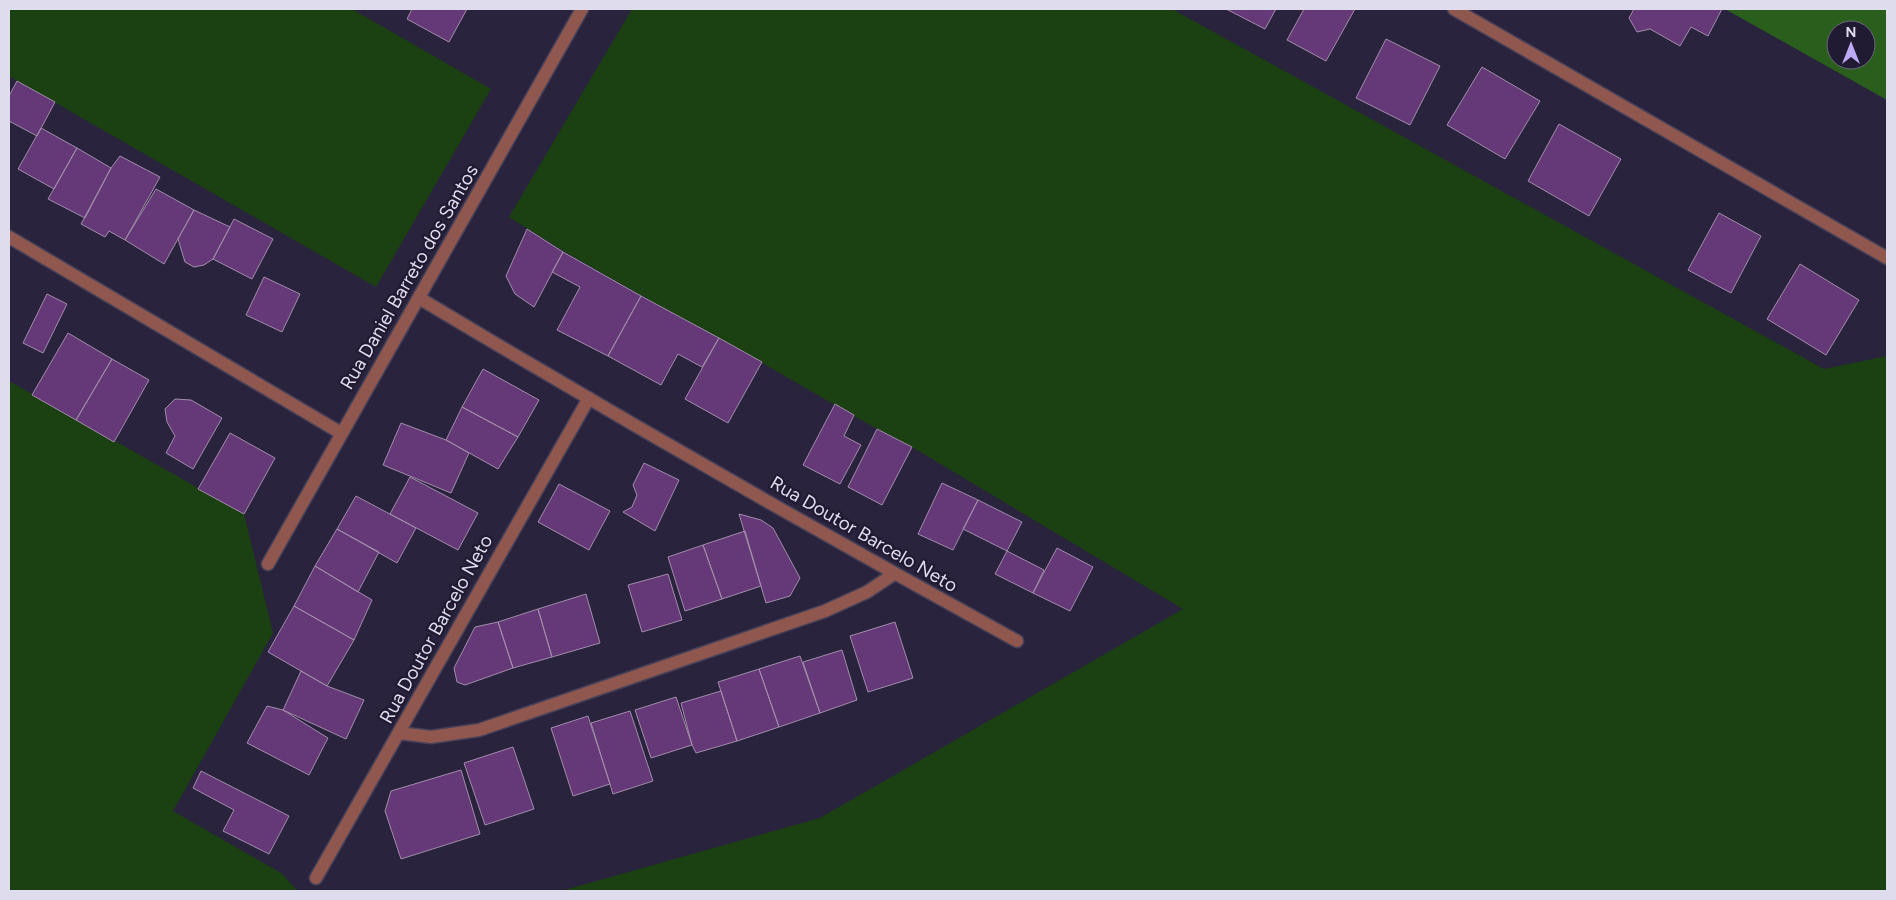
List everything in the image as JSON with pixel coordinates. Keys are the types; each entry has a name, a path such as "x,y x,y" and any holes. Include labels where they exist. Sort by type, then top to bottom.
{"street":[{"name":"Rua Daniel Barreto dos Santos","path":"268,564 582,9"},
{"path":"1454,9 1887,258"},
{"path":"9,237 341,433"},
{"name":"Rua Doutor Barcelo Neto","path":"419,298 894,574 1017,641"},
{"name":"Rua Doutor Barcelo Neto","path":"316,878 589,398"},
{"path":"399,733 431,737 479,730 825,611 867,592 894,574"}],"green space":[{"path":"9,9 352,9 491,89 376,287 9,76"},
{"path":"632,9 1172,9 1824,369 1887,356 1887,891 561,891 820,818 1183,609 912,447 567,253 509,217"},
{"path":"1725,9 1887,9 1887,100 1834,70 1876,70 1876,20 1826,20 1826,66"},
{"path":"9,381 244,514 273,633 173,811 281,873 298,891 9,891"}],"building":[{"path":"412,9 467,9 449,42 407,19"},
{"path":"1226,9 1276,9 1265,29"},
{"path":"1304,9 1355,9 1326,61 1287,40"},
{"path":"1634,9 1722,9 1708,36 1691,27 1680,46 1650,29 1637,32 1629,18"},
{"path":"1386,39 1440,66 1410,125 1356,98"},
{"path":"1482,67 1540,101 1505,159 1447,125"},
{"path":"17,81 55,102 37,136 9,121 9,96"},
{"path":"1559,124 1621,159 1589,216 1528,181"},
{"path":"41,128 77,148 54,189 18,169"},
{"path":"77,148 111,168 85,218 48,199"},
{"path":"120,156 160,177 125,240 109,231 105,237 81,224 111,168"},
{"path":"156,189 194,210 164,264 125,240"},
{"path":"194,210 230,227 213,259 204,265 194,267 185,262 178,239"},
{"path":"1719,213 1761,236 1731,293 1688,270"},
{"path":"234,219 273,239 252,279 213,259"},
{"path":"527,229 563,252 534,307 515,294 506,276"},
{"path":"563,252 641,296 608,356 557,330 580,287 552,272"},
{"path":"1800,264 1859,300 1826,355 1767,319"},
{"path":"264,277 300,294 282,332 246,315"},
{"path":"47,294 67,304 43,353 23,343"},
{"path":"641,296 719,338 702,367 678,354 661,385 608,356"},
{"path":"68,333 112,359 76,420 32,395"},
{"path":"719,338 762,362 728,423 685,399"},
{"path":"112,359 149,380 114,442 76,420"},
{"path":"483,369 539,400 518,437 462,407"},
{"path":"175,399 191,400 222,418 193,469 166,453 175,436 167,422 165,409"},
{"path":"835,404 854,415 844,436 861,445 840,484 803,465"},
{"path":"462,407 518,437 498,469 446,440"},
{"path":"401,423 446,440 469,453 451,493 383,465"},
{"path":"877,429 912,447 882,505 848,487"},
{"path":"230,433 275,458 244,514 198,489"},
{"path":"644,463 679,480 655,531 623,512 632,507 637,495 633,485"},
{"path":"410,477 478,513 458,550 390,514"},
{"path":"942,483 978,500 953,550 918,534"},
{"path":"559,484 610,511 589,550 538,522"},
{"path":"356,496 416,528 397,563 337,529"},
{"path":"978,500 1022,522 1007,551 963,529"},
{"path":"739,514 761,520 773,528 800,578 790,596 766,603"},
{"path":"337,529 379,552 358,592 315,566"},
{"path":"745,531 761,586 722,599 703,545"},
{"path":"703,545 722,599 685,611 668,557"},
{"path":"1057,548 1093,567 1070,611 1033,593"},
{"path":"1007,551 1044,570 1033,593 995,574"},
{"path":"315,566 372,600 354,640 294,606"},
{"path":"668,574 682,620 642,632 628,585"},
{"path":"586,594 600,643 552,657 538,609"},
{"path":"294,606 354,640 327,686 268,652"},
{"path":"538,609 552,657 513,668 498,622"},
{"path":"498,622 513,668 465,685 457,682 454,668 475,627"},
{"path":"895,622 913,678 868,692 850,636"},
{"path":"842,650 857,700 820,713 803,662"},
{"path":"800,656 820,713 779,727 759,669"},
{"path":"759,669 779,727 737,741 718,682"},
{"path":"301,671 327,686 364,700 346,739 283,710"},
{"path":"721,691 737,741 696,753 692,745 681,703"},
{"path":"676,697 692,745 651,758 635,710"},
{"path":"267,706 283,710 328,738 309,775 247,743"},
{"path":"630,711 653,781 613,794 591,723"},
{"path":"588,716 610,784 573,796 551,728"},
{"path":"513,747 534,809 485,825 464,763"},
{"path":"461,770 480,834 401,859 385,811 391,791"},
{"path":"201,771 289,816 269,854 223,831 234,810 193,788"}]}
